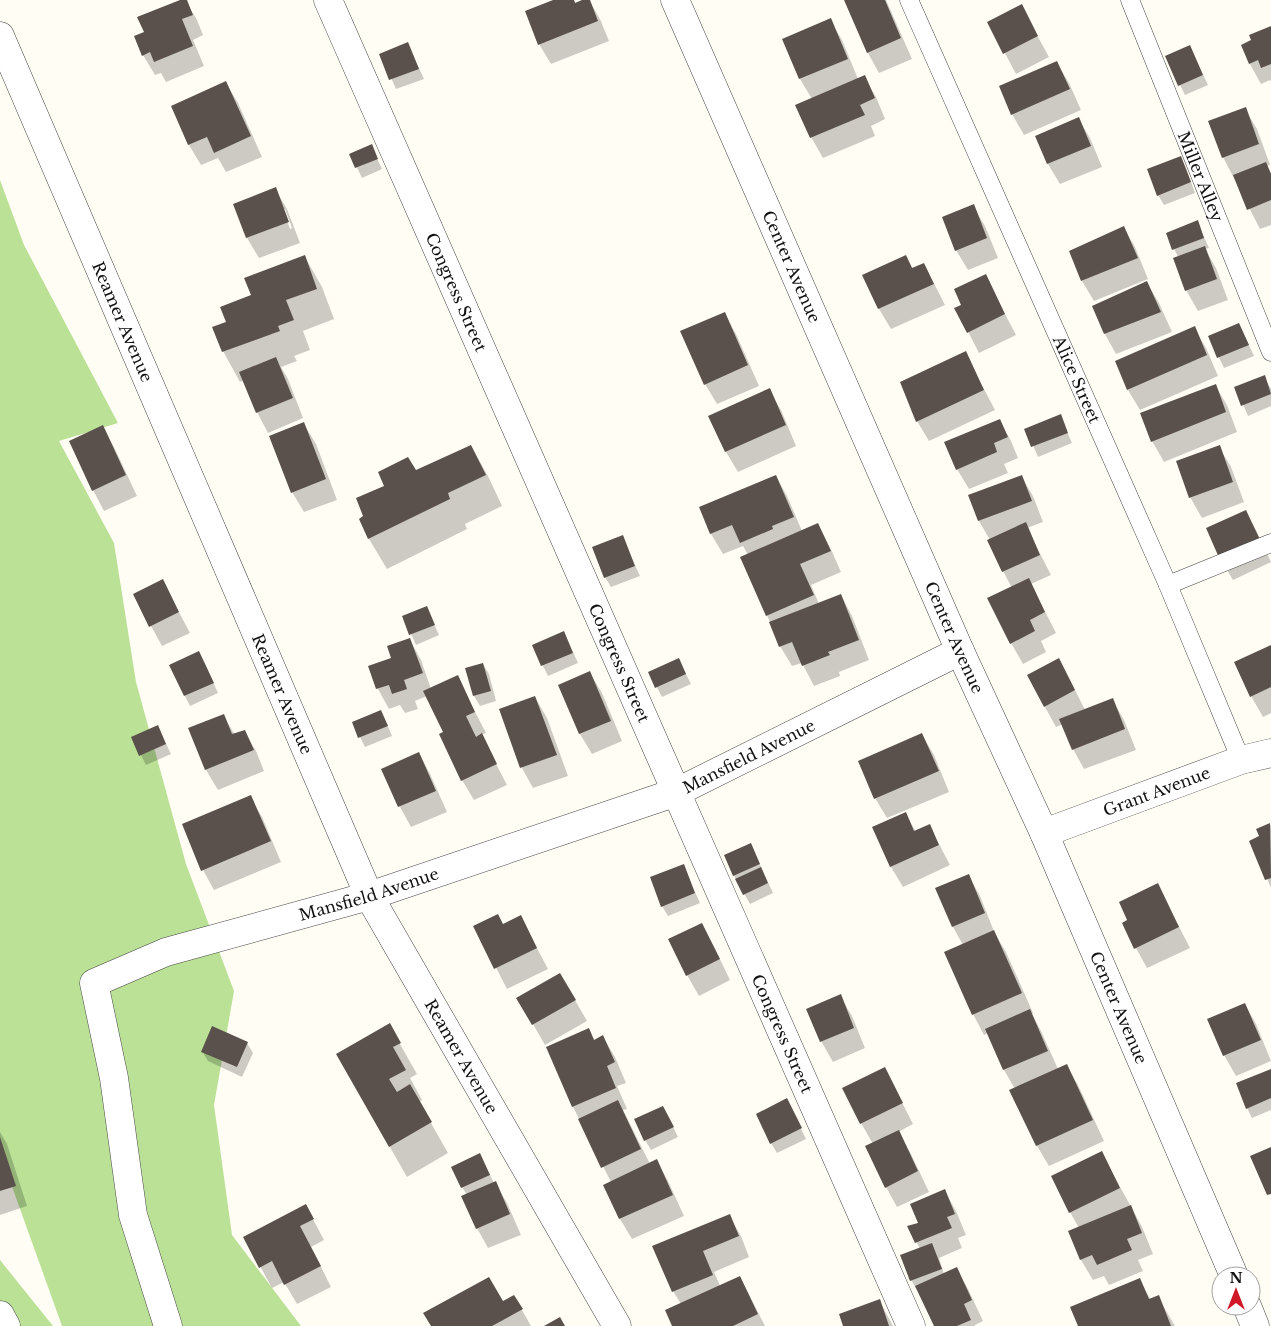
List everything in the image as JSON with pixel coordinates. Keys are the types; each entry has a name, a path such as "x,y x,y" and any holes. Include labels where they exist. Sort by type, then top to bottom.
{"street":[{"name":"Congress Street","path":"328,0 910,1326"},
{"name":"Center Avenue","path":"675,0 960,651 1044,832 1230,1266"},
{"name":"Reamer Avenue","path":"0,36 369,896 616,1326"},
{"name":"Mansfield Avenue","path":"168,1326 133,1215 114,1078 94,984 166,952 369,896 677,792 960,651"},
{"name":"Grant Avenue","path":"1044,832 1241,760 1271,753"},
{"path":"0,1315 6,1326"}],"lane":[{"name":"Alice Street","path":"909,0 1168,585 1241,760"},
{"name":"Miller Alley","path":"1130,0 1271,352"},
{"path":"1168,585 1271,543"}],"green space":[{"path":"0,180 24,245 118,423 59,441 114,543 136,682 186,864 234,991 214,1105 232,1235 301,1326 62,1326 0,1153"},
{"path":"0,1260 53,1326 0,1326"}],"building":[{"path":"180,0 187,0 193,15 182,19 193,46 154,62 150,52 142,56 134,36 144,32 137,17"},
{"path":"553,0 574,0 575,3 582,0 590,0 598,21 538,45 525,11"},
{"path":"844,0 885,0 901,38 867,53"},
{"path":"1022,4 1038,36 1003,54 987,22"},
{"path":"831,18 848,59 799,79 782,39"},
{"path":"1271,26 1271,64 1261,68 1258,60 1249,64 1241,45 1251,40 1249,35"},
{"path":"408,42 419,69 389,80 379,54"},
{"path":"1190,45 1203,75 1178,86 1165,56"},
{"path":"1057,61 1070,89 1011,115 999,86"},
{"path":"865,75 875,98 860,105 865,115 810,138 795,105"},
{"path":"226,81 251,136 214,153 207,137 188,145 171,106"},
{"path":"1246,107 1259,144 1222,158 1208,121"},
{"path":"1079,117 1091,146 1047,164 1035,136"},
{"path":"372,144 378,159 355,168 349,154"},
{"path":"1181,156 1191,182 1157,196 1147,169"},
{"path":"1266,162 1271,174 1271,200 1247,210 1233,175"},
{"path":"276,187 289,222 246,238 233,204"},
{"path":"974,204 987,238 955,251 942,217"},
{"path":"1198,220 1204,238 1172,250 1166,233"},
{"path":"1124,226 1138,258 1081,281 1069,251"},
{"path":"1205,246 1217,279 1185,291 1173,258"},
{"path":"305,255 317,289 286,300 294,320 278,326 280,331 222,352 212,327 226,322 220,307 251,295 244,278"},
{"path":"906,255 912,268 924,263 934,284 878,309 862,275"},
{"path":"986,274 1005,314 967,333 954,308 961,305 954,289"},
{"path":"1147,281 1161,312 1104,334 1092,306"},
{"path":"725,312 748,365 704,385 680,331"},
{"path":"1239,323 1249,345 1217,358 1208,336"},
{"path":"1195,326 1207,355 1127,390 1115,361"},
{"path":"966,351 984,390 916,422 900,382"},
{"path":"276,357 293,398 256,413 239,372"},
{"path":"1265,375 1271,394 1241,406 1234,387"},
{"path":"1216,384 1226,412 1151,442 1140,413"},
{"path":"770,388 786,425 725,452 708,416"},
{"path":"1061,414 1068,433 1031,447 1024,429"},
{"path":"1000,419 1008,437 994,443 997,452 956,470 944,442"},
{"path":"304,422 326,479 291,493 269,436"},
{"path":"103,425 126,475 92,491 69,441"},
{"path":"471,445 486,475 448,493 450,499 368,539 359,519 363,516 356,498 384,486 378,472 408,457 416,470"},
{"path":"1220,445 1233,482 1189,498 1176,461"},
{"path":"776,475 794,517 772,526 773,529 740,543 732,525 710,534 699,507"},
{"path":"1022,475 1032,501 978,521 968,495"},
{"path":"1246,510 1261,542 1220,560 1206,528"},
{"path":"1026,522 1040,555 1002,572 987,540"},
{"path":"818,523 831,551 800,564 814,595 766,616 740,557"},
{"path":"623,535 635,566 604,578 592,547"},
{"path":"1029,578 1045,612 1030,620 1035,631 1010,644 987,598"},
{"path":"163,579 179,612 149,627 133,594"},
{"path":"841,594 859,640 828,652 830,655 802,666 792,642 779,647 769,622"},
{"path":"427,606 435,625 409,635 402,616"},
{"path":"564,631 573,653 541,666 532,645"},
{"path":"410,638 423,673 404,680 407,689 392,694 389,685 376,689 368,666 391,658 387,646"},
{"path":"1271,645 1271,687 1250,697 1234,662"},
{"path":"199,651 214,683 184,696 169,665"},
{"path":"679,658 686,674 655,688 648,672"},
{"path":"1059,658 1075,690 1044,707 1027,675"},
{"path":"483,663 491,691 473,696 465,668"},
{"path":"590,671 611,721 579,734 558,685"},
{"path":"458,675 475,712 466,716 476,737 482,733 497,764 461,781 439,734 443,732 423,691"},
{"path":"535,696 557,755 520,768 499,709"},
{"path":"1113,698 1125,729 1072,750 1059,719"},
{"path":"381,710 388,726 358,738 352,722"},
{"path":"224,714 232,734 245,730 254,750 205,770 188,728"},
{"path":"158,725 166,744 139,756 131,737"},
{"path":"922,733 939,771 874,799 858,761"},
{"path":"419,752 436,791 398,807 381,769"},
{"path":"251,795 271,841 201,871 182,824"},
{"path":"906,812 914,831 930,824 939,845 890,867 872,827"},
{"path":"1270,823 1271,878 1265,880 1249,841 1259,836 1256,829"},
{"path":"751,843 760,864 733,876 724,855"},
{"path":"684,864 695,893 661,907 650,877"},
{"path":"761,867 768,883 743,895 735,879"},
{"path":"969,874 985,913 952,927 935,888"},
{"path":"1158,883 1179,927 1134,949 1122,923 1127,920 1119,902"},
{"path":"498,914 503,924 521,915 537,948 494,969 473,926"},
{"path":"702,923 720,959 686,976 668,939"},
{"path":"994,930 1022,993 972,1015 944,952"},
{"path":"560,973 576,1000 532,1025 516,998"},
{"path":"841,994 854,1028 820,1042 806,1009"},
{"path":"1245,1003 1261,1040 1223,1056 1207,1019"},
{"path":"1030,1009 1048,1051 1003,1070 985,1029"},
{"path":"390,1023 401,1043 393,1047 406,1070 389,1079 397,1092 410,1084 432,1122 389,1147 336,1054"},
{"path":"212,1026 248,1042 237,1067 201,1052"},
{"path":"589,1028 594,1040 603,1035 615,1062 607,1066 616,1088 572,1107 546,1047"},
{"path":"1067,1064 1093,1120 1036,1146 1009,1090"},
{"path":"885,1067 903,1103 860,1124 842,1088"},
{"path":"1271,1069 1271,1098 1246,1109 1236,1083"},
{"path":"787,1098 802,1128 770,1144 756,1114"},
{"path":"618,1100 641,1149 601,1168 578,1119"},
{"path":"663,1106 674,1127 644,1141 634,1119"},
{"path":"899,1130 918,1171 885,1188 865,1146"},
{"path":"0,1137 16,1186 0,1191"},
{"path":"1271,1147 1271,1194 1267,1195 1250,1156"},
{"path":"1102,1151 1120,1188 1069,1213 1051,1176"},
{"path":"480,1153 490,1175 461,1188 451,1167"},
{"path":"657,1159 673,1195 619,1219 603,1185"},
{"path":"496,1181 510,1214 476,1229 461,1196"},
{"path":"945,1189 955,1214 947,1217 952,1228 915,1243 907,1226 918,1223 910,1204"},
{"path":"306,1204 314,1219 300,1226 321,1266 284,1285 272,1261 259,1268 243,1237"},
{"path":"1131,1205 1142,1233 1127,1239 1132,1250 1097,1265 1092,1255 1080,1260 1068,1231"},
{"path":"730,1214 739,1236 703,1251 713,1275 672,1292 652,1246"},
{"path":"932,1243 942,1269 910,1281 900,1255"},
{"path":"957,1267 972,1300 964,1304 971,1320 957,1326 934,1326 915,1286"},
{"path":"740,1276 758,1314 733,1326 672,1326 665,1310"},
{"path":"489,1277 503,1301 514,1295 523,1309 492,1326 431,1326 423,1313"},
{"path":"1140,1278 1149,1299 1159,1295 1171,1326 1078,1326 1070,1307"},
{"path":"880,1299 889,1326 843,1326 839,1314"},
{"path":"560,1317 565,1326 544,1326"}]}
